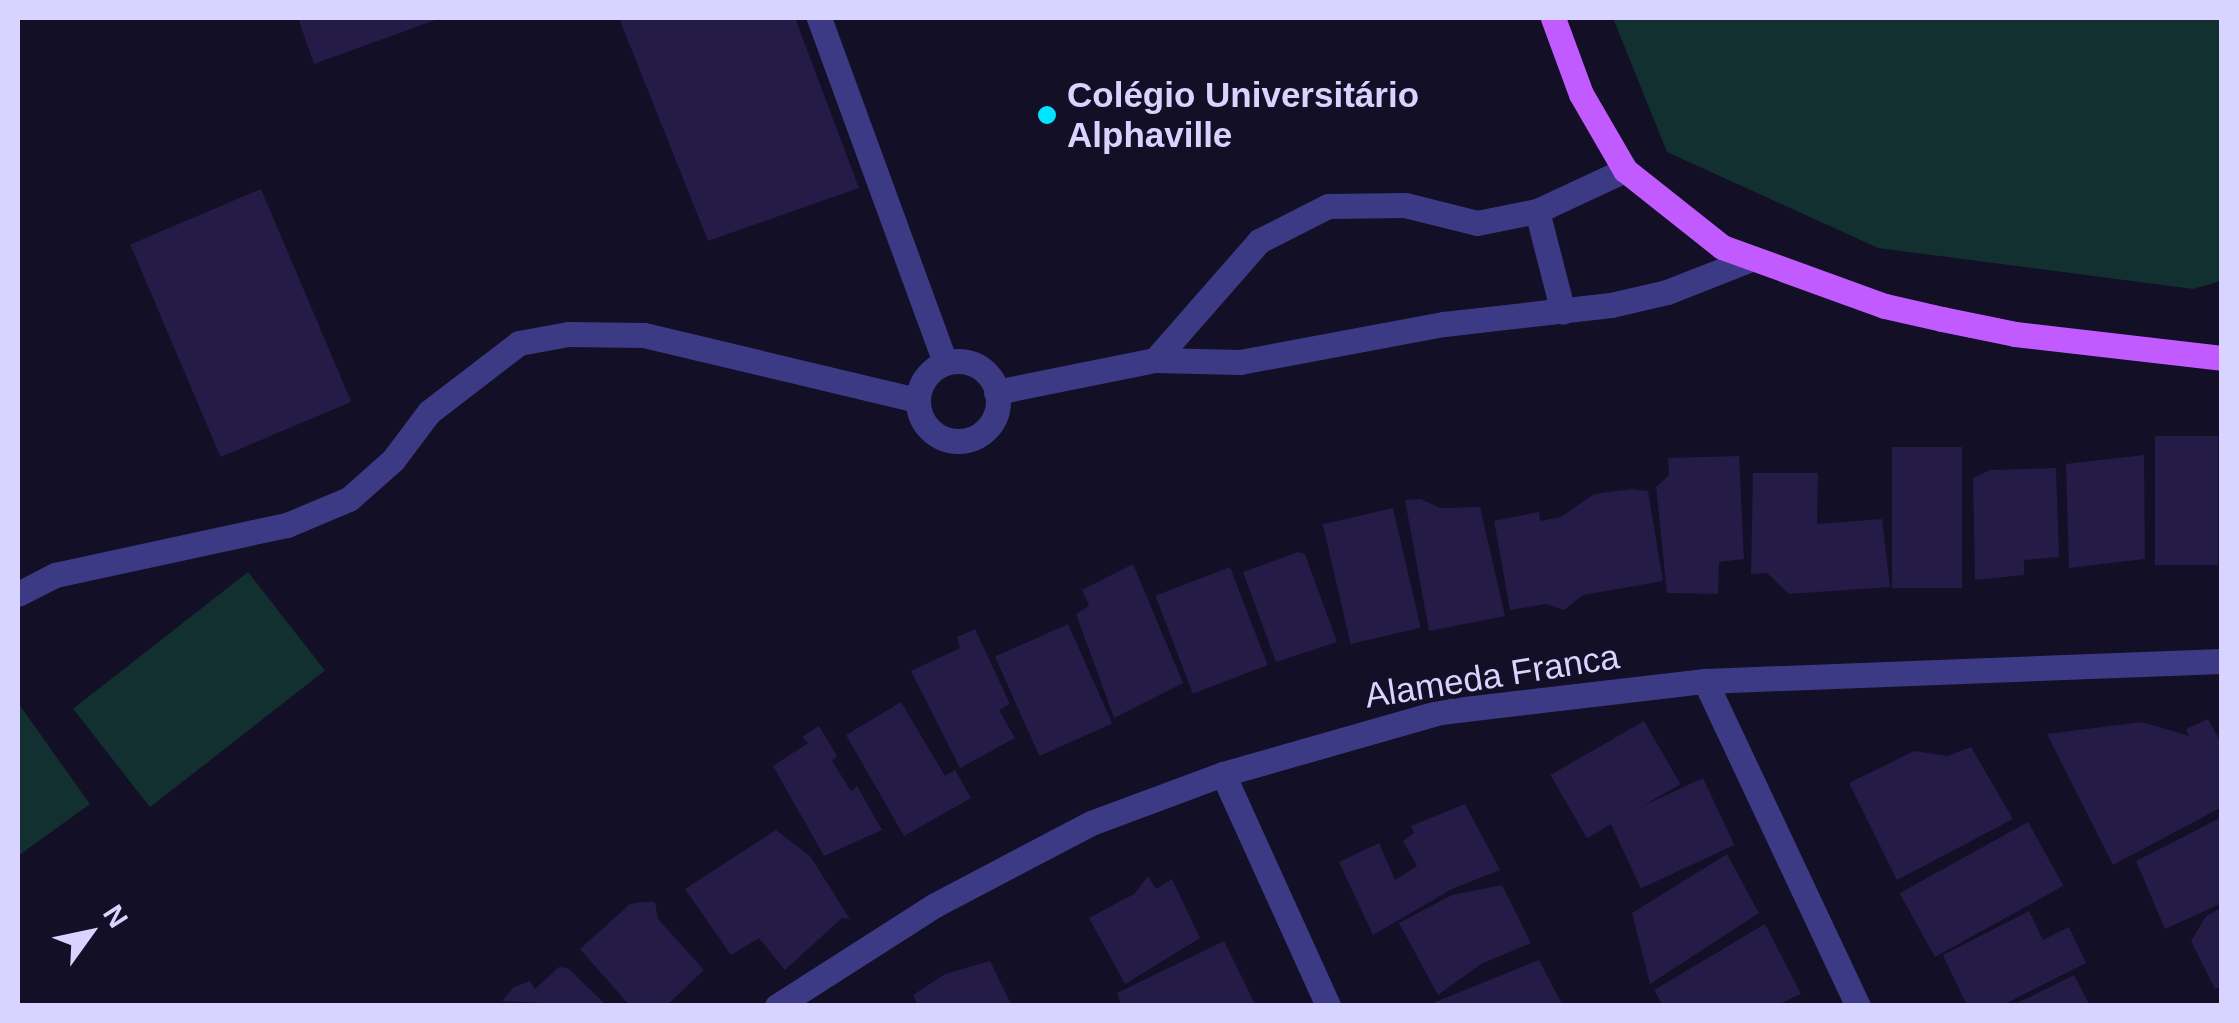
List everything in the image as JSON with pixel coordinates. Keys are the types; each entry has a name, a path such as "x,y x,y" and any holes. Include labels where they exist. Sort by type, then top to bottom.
{"main road":[{"path":"1553,18 1581,94 1625,170 1722,247 1942,319 2015,334 2222,358"},
{"path":"2159,348 2222,340"}],"street":[{"path":"819,18 945,362"},
{"path":"1155,360 1260,241 1328,206 1405,204 1477,223 1536,211 1625,170"},
{"path":"1536,211 1563,312"},
{"path":"996,392 1155,360 1240,362 1444,324 1563,312 1667,292 1751,259"},
{"path":"18,594 56,575 130,556 288,525 349,499 393,460 429,412 518,343 568,334 644,335 917,400"},
{"path":"945,362 981,368 996,392 995,418 968,442 943,440 924,424 917,400 925,377 945,362"},
{"name":"Alameda Franca","path":"777,1006 936,905 1091,823 1223,774 1440,712 1705,682 2222,661"},
{"path":"1705,682 1858,1006"},
{"path":"1223,774 1328,1006"}],"green space":[{"path":"1613,18 2221,18 2221,281 2193,289 1878,248 1667,152"},
{"path":"248,572 325,671 150,807 73,709"},
{"path":"18,703 90,804 18,856"}],"building":[{"path":"298,18 441,18 314,64"},
{"path":"619,18 795,18 859,188 708,241"},
{"path":"261,189 351,402 221,457 130,244"},
{"path":"2155,436 2218,436 2218,565 2155,565"},
{"path":"1892,447 1962,447 1962,588 1892,588"},
{"path":"2144,455 2145,559 2069,568 2066,464"},
{"path":"1739,456 1744,559 1719,562 1718,594 1667,593 1656,487 1669,475 1668,458"},
{"path":"2056,468 2059,557 2024,560 2024,575 1975,580 1973,478 1990,470"},
{"path":"1753,473 1818,473 1817,524 1882,519 1890,587 1789,594 1767,573 1751,574"},
{"path":"1648,491 1663,581 1583,595 1564,610 1546,604 1510,610 1494,521 1539,512 1540,521 1561,517 1594,494"},
{"path":"1421,499 1440,508 1480,507 1505,616 1429,631 1405,500"},
{"path":"1393,508 1421,628 1351,644 1323,524"},
{"path":"1298,552 1305,554 1337,642 1276,662 1243,572"},
{"path":"1133,564 1183,683 1114,718 1076,614 1089,606 1082,590"},
{"path":"1230,567 1268,665 1193,694 1155,596"},
{"path":"1068,624 1112,724 1039,756 995,657"},
{"path":"975,629 1010,704 999,710 1015,738 960,768 911,671 960,648 957,637"},
{"path":"901,702 945,776 955,770 971,798 904,836 846,735"},
{"path":"2208,719 2222,744 2222,807 2113,865 2047,734 2142,722 2189,736 2186,729"},
{"path":"1644,721 1680,784 1587,838 1550,775"},
{"path":"819,726 837,756 832,761 851,791 857,786 882,830 824,856 773,766 808,743 802,737"},
{"path":"1971,747 2013,819 1897,880 1849,783 1914,751 1948,756"},
{"path":"1703,778 1734,845 1641,889 1610,822"},
{"path":"1465,804 1500,870 1452,889 1373,935 1339,862 1379,843 1395,880 1417,866 1403,841 1414,833 1411,826"},
{"path":"2222,817 2222,903 2165,929 2136,861"},
{"path":"2028,822 2063,886 1935,957 1899,893"},
{"path":"776,830 810,856 850,919 842,918 785,970 759,938 731,955 685,889"},
{"path":"1727,854 1759,913 1650,984 1632,913"},
{"path":"1148,876 1156,889 1172,879 1200,938 1125,984 1089,918 1134,894"},
{"path":"1502,885 1531,943 1481,964 1438,995 1399,923 1452,895"},
{"path":"655,902 658,919 704,970 666,1006 630,1006 580,949 630,904"},
{"path":"2222,908 2222,987 2215,989 2191,941 2206,916"},
{"path":"2029,911 2043,940 2069,927 2086,963 2001,1006 1967,1006 1943,955"},
{"path":"1765,924 1801,994 1775,1006 1663,1006 1654,990"},
{"path":"1224,941 1256,1006 1122,1006 1117,993"},
{"path":"1539,960 1563,1006 1428,1006 1428,1005"},
{"path":"990,961 1012,1006 918,1006 913,995 945,974"},
{"path":"559,967 568,968 607,1006 502,1001 514,987 530,981 535,989"},
{"path":"2074,975 2090,1006 2011,1006"}],"place":[{"name":"Colégio Universitário Alphaville","path":"1047,115"}]}
